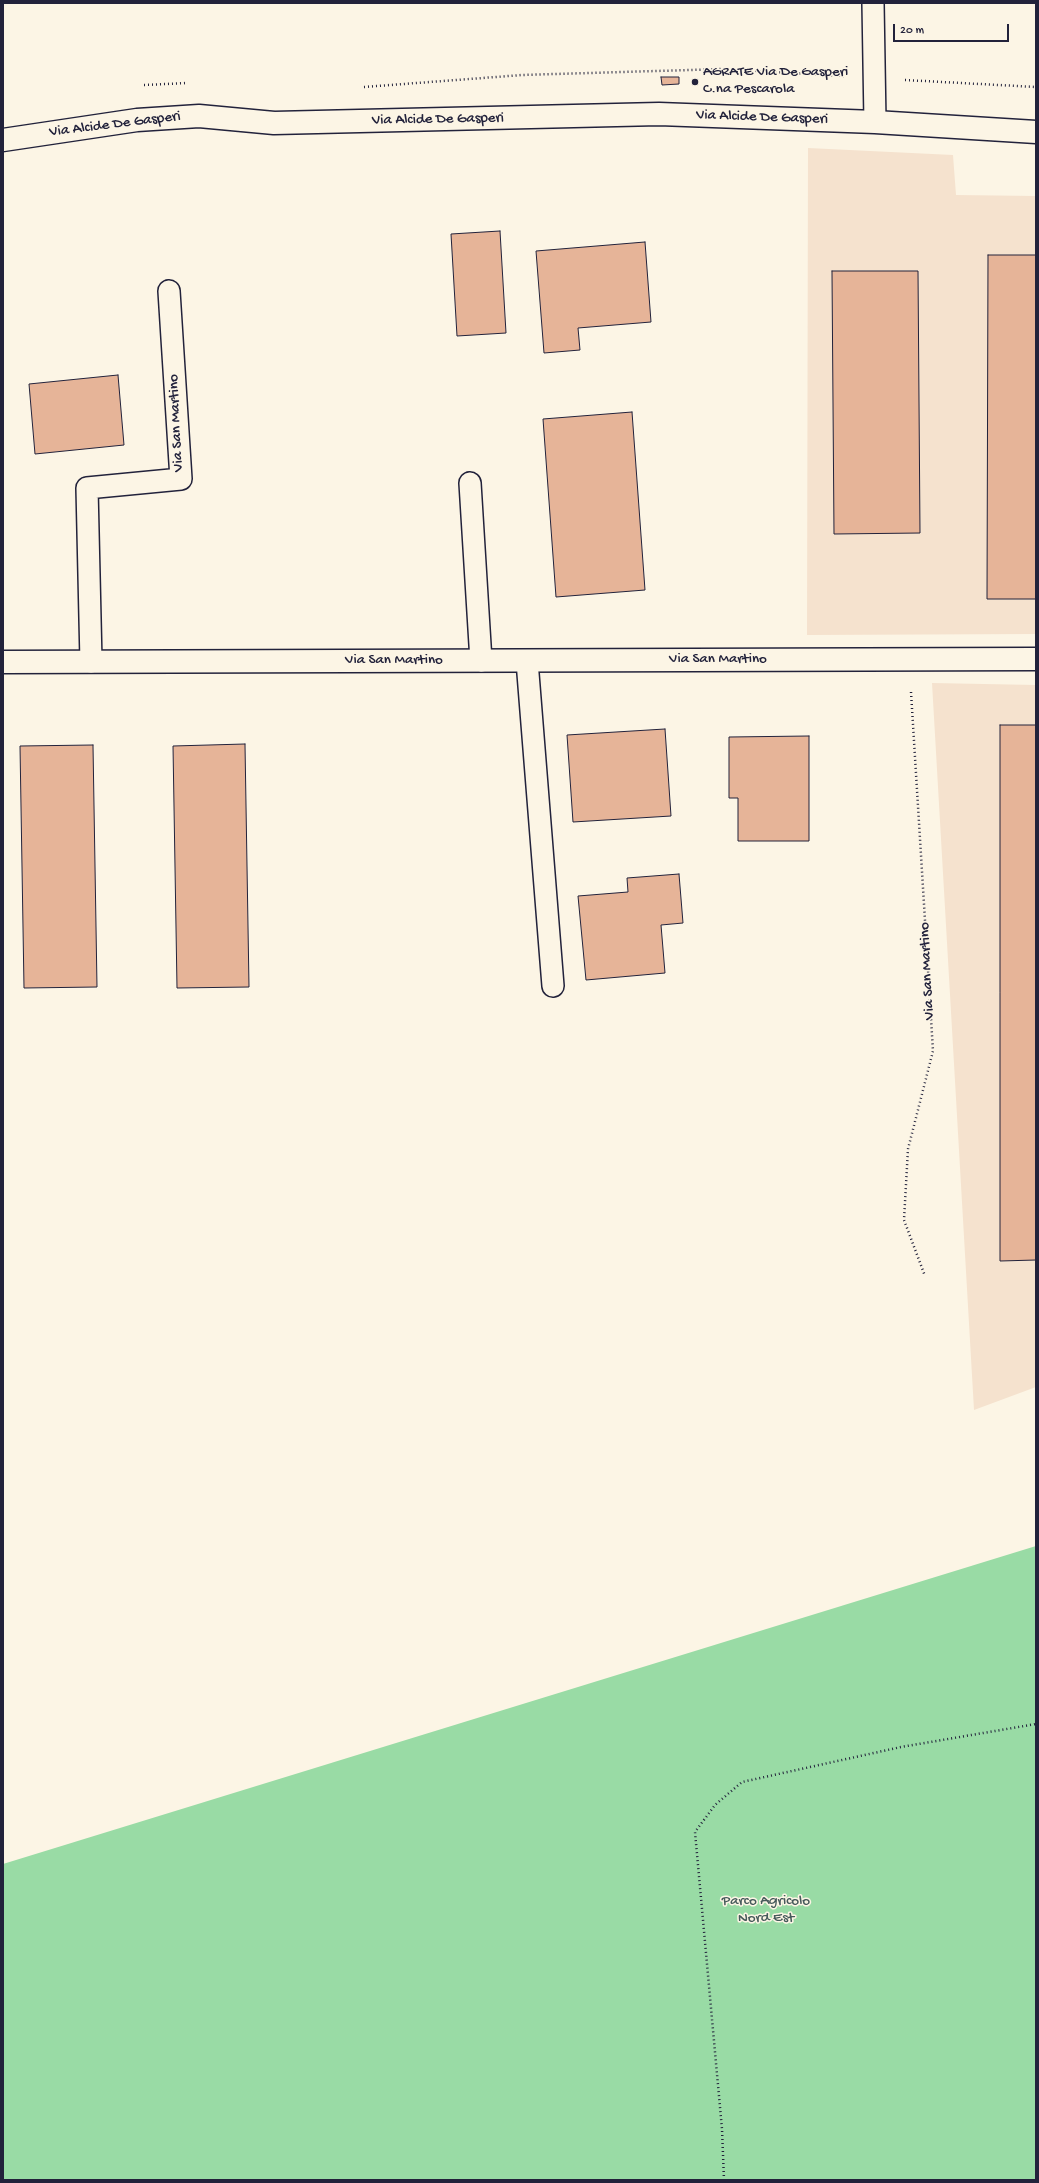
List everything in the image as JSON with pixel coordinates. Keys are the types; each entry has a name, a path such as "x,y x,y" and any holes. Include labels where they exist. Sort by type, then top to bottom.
{"street":[{"name":"Via Alcide De Gasperi","path":"3,140 137,120 199,116 274,123 658,114 875,122 1036,132"},
{"name":"Via San Martino","path":"3,662 1036,659"}],"lane":[{"path":"873,3 875,122"},
{"name":"Via San Martino","path":"91,662 87,488 181,478 169,291"},
{"path":"470,483 481,661"},
{"path":"527,661 553,986"}],"path":[{"path":"359,87 522,75 723,69 1036,87"},
{"path":"140,86 189,83"},
{"name":"Via San Martino","path":"909,659 933,1051 908,1148 904,1220 925,1276"},
{"path":"724,2180 722,2129 695,1832 715,1805 742,1782 901,1747 1036,1724"}],"shaded area":[{"path":"808,148 953,155 956,195 1036,196 1036,634 807,635"},
{"path":"932,683 1036,685 1036,1387 974,1410"}],"green space":[{"name":"Parco Agricolo Nord Est","path":"1036,1546 1036,2180 3,2180 3,1864"}],"building":[{"path":"661,77 679,77 679,84 662,85"},
{"path":"500,231 506,333 457,336 451,234"},
{"path":"645,242 651,322 578,328 580,350 544,353 536,251"},
{"path":"988,255 1036,255 1036,599 987,599"},
{"path":"832,271 918,271 920,533 834,534"},
{"path":"118,375 124,445 35,454 29,384"},
{"path":"632,412 645,590 556,597 543,419"},
{"path":"1000,725 1036,725 1036,1260 1000,1261"},
{"path":"665,729 671,816 573,822 567,735"},
{"path":"809,736 809,841 738,841 738,798 729,798 729,737"},
{"path":"245,744 249,987 177,988 173,746"},
{"path":"93,745 97,987 24,988 20,746"},
{"path":"679,874 683,923 661,925 665,973 586,980 578,896 628,892 627,878"}],"place":[{"name":"AGRATE Via De Gasperi C.na Pescarola","path":"695,82"}]}
